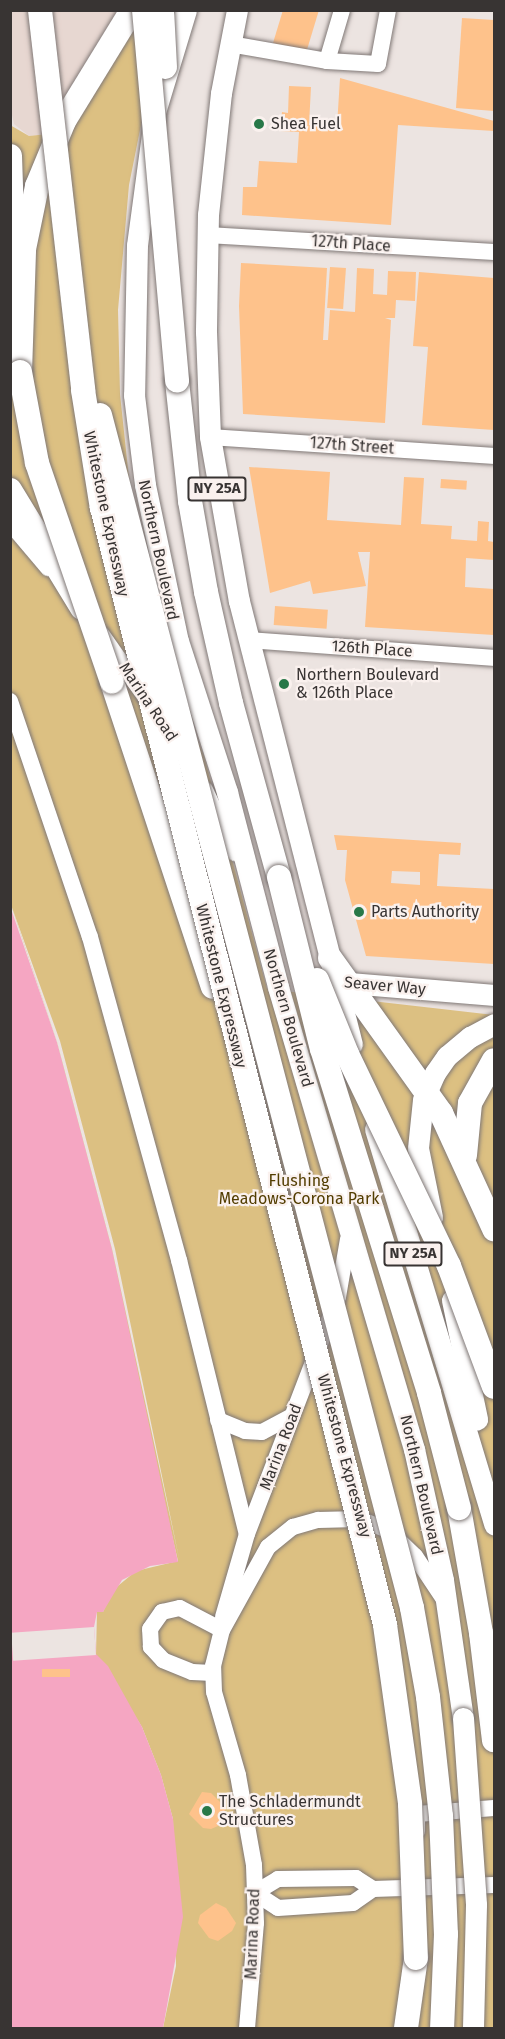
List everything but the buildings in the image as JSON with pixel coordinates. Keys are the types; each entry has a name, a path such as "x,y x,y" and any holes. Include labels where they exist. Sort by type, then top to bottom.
{"highway":[{"name":"Whitestone Expressway","path":"40,10 91,450 108,538 385,1624 408,1784 416,1958"},
{"path":"20,372 24,249 40,175 64,121 132,10"},
{"path":"144,10 177,381 190,501 207,600 319,1040 450,1469 477,1604 495,1740"},
{"path":"162,10 177,381"},
{"path":"10,156 20,372 30,436 45,490 174,864 255,1120"},
{"path":"70,275 110,454 412,1608 440,1797 446,1934 442,2028"},
{"path":"10,490 82,608"},
{"path":"279,877 337,1030 437,1238 495,1387"},
{"path":"330,958 342,982 426,1090 467,1166 495,1229"},
{"path":"467,1166 467,1110 476,1087 495,1060"},
{"path":"406,2028 416,1958"},
{"path":"414,2028 416,1958"}],"main road":[{"name":"Northern Boulevard","path":"186,10 161,88 143,187 133,305 136,426 150,515 172,621 227,792 278,987 414,1449 448,1612 463,1718 476,1905 473,2028"},
{"name":"NY 25A","path":"239,10 230,44 213,153 207,235 206,333 210,437 225,532 249,640 330,958"},
{"name":"Seaver Way","path":"278,987 294,980 495,994"},
{"name":"NY 25A","path":"342,982 384,1160 495,1524"},
{"path":"495,1024 454,1049 440,1065 426,1090 417,1130 419,1159 464,1349 495,1514"}],"street":[{"path":"327,61 342,10"},
{"path":"230,44 327,61 378,64 388,10"},
{"name":"127th Place","path":"207,235 495,252"},
{"name":"127th Street","path":"210,437 495,456"},
{"name":"Marina Road","path":"10,522 82,608 201,783 256,900"},
{"name":"126th Place","path":"249,640 495,658"},
{"path":"10,701 90,937 247,1534"},
{"name":"Marina Road","path":"247,2028 255,1954 255,1893 251,1836 214,1692 213,1673 229,1587 343,1281 348,1229"},
{"path":"218,1420 245,1431 262,1432 292,1416"},
{"name":"Marina Road","path":"222,1630 259,1560 274,1541 293,1527 332,1518 370,1521 399,1538 431,1577 448,1612"},
{"path":"213,1673 186,1670 158,1657 151,1647 150,1629 162,1612 180,1608 222,1630"},
{"path":"420,1888 417,1814 495,1808"},
{"path":"373,1889 356,1878 278,1879 255,1893 278,1908 352,1903 373,1889 495,1885"}],"shaded area":[{"path":"10,11 120,11 68,91 48,134 29,136 14,124 10,106"},
{"path":"10,906 57,1042 112,1249 178,1562 150,1566 122,1580 103,1612 97,1612 94,1627 96,1654 108,1666 142,1727 161,1775 173,1819 183,1917 163,2028 11,2028"}],"green space":[{"name":"Flushing Meadows-Corona Park","path":"144,11 147,95 129,185 118,310 120,394 129,479 176,684 204,756 267,989 494,1015 494,2028 163,2028 176,1966 173,1819 161,1775 142,1727 96,1655 97,1612 103,1612 113,1590 136,1571 178,1561 57,1042 11,905 10,125 29,136 48,134"}],"pier":[{"path":"10,902 60,1041 115,1249 180,1563 112,1249 57,1042"},
{"path":"94,1627 96,1655 13,1661 11,1633"}],"place":[{"name":"Shea Fuel","path":"259,124"},
{"name":"Northern Boulevard & 126th Place","path":"284,684"},
{"name":"Parts Authority","path":"359,912"},
{"name":"The Schladermundt Structures","path":"207,1811"}]}
